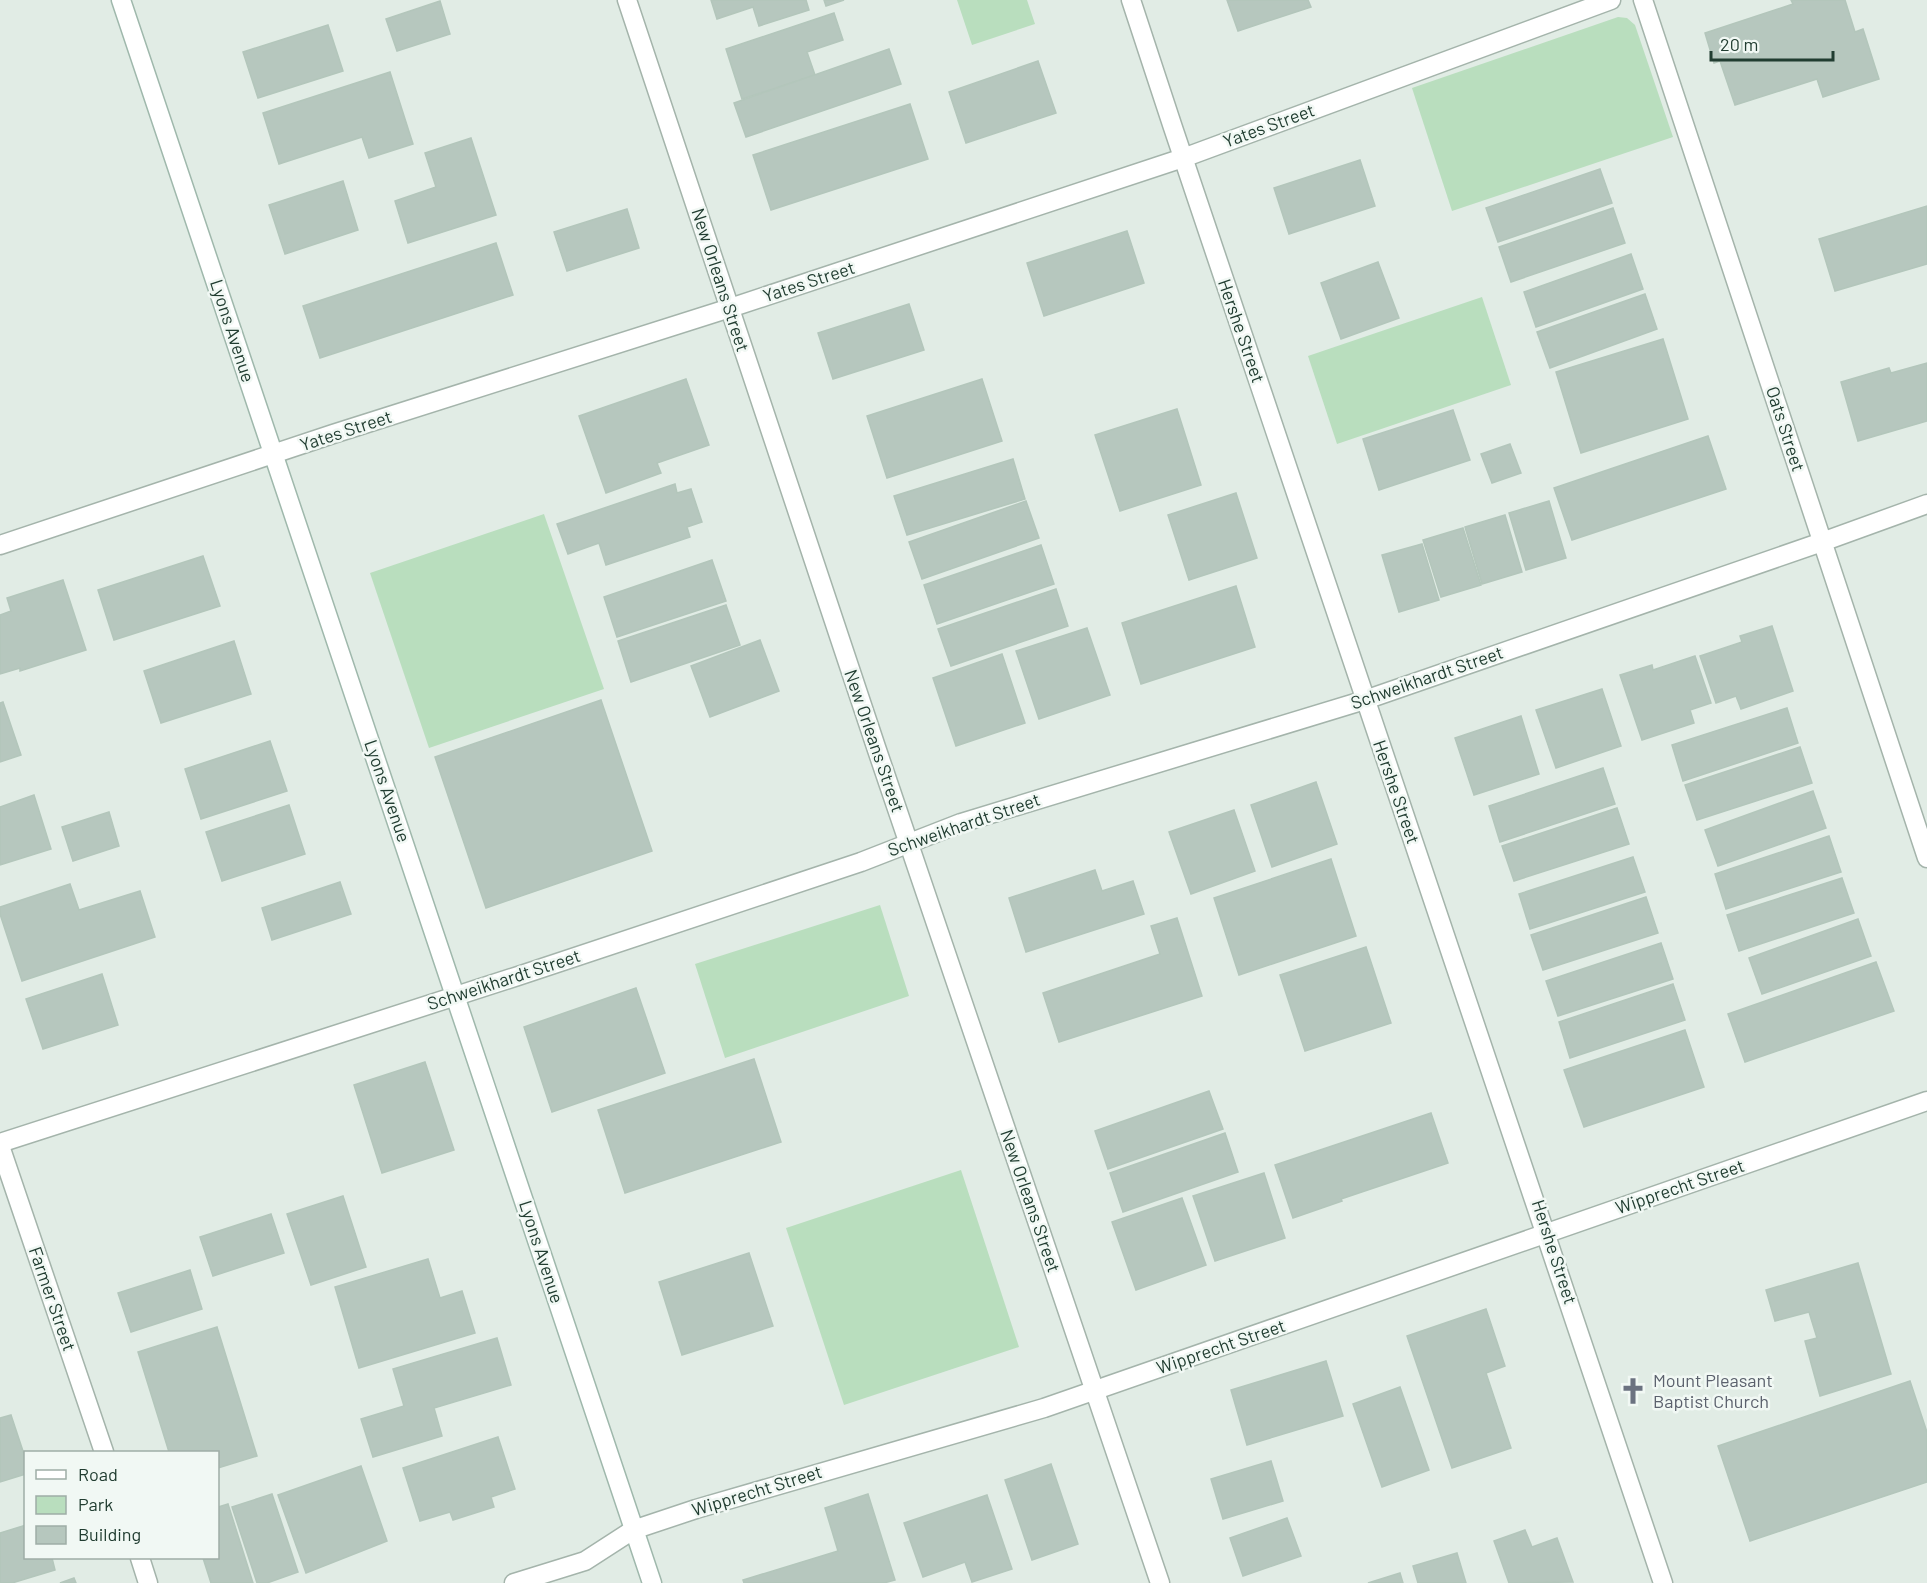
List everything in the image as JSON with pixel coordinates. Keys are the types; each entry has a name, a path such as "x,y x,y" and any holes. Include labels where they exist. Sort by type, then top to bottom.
{"street":[{"name":"Lyons Avenue","path":"121,0 652,1583"},
{"name":"New Orleans Street","path":"627,0 1160,1583"},
{"name":"Hershe Street","path":"1131,0 1365,700 1548,1234 1663,1583"},
{"name":"Yates Street","path":"0,545 1183,158 1611,0"},
{"name":"Oats Street","path":"1643,0 1927,858"},
{"name":"Schweikhardt Street","path":"0,1144 861,862 961,823 1365,700 1927,504"},
{"name":"Wipprecht Street","path":"514,1583 585,1561 633,1530 696,1509 1044,1408 1927,1101"},
{"name":"Farmer Street","path":"0,1144 104,1451"},
{"path":"141,1559 148,1583"}],"green space":[{"path":"957,0 1027,0 1035,24 972,45"},
{"path":"1618,17 1627,18 1635,25 1673,137 1452,211 1412,88"},
{"path":"1482,297 1511,385 1337,444 1308,356"},
{"path":"544,514 604,689 429,748 370,573"},
{"path":"880,905 909,996 725,1058 695,964"},
{"path":"961,1170 1019,1347 844,1405 786,1228"}],"building":[{"path":"711,0 806,0 809,10 759,26 753,7 717,19"},
{"path":"824,0 844,0 826,6"},
{"path":"1227,0 1308,0 1311,7 1238,31"},
{"path":"1791,0 1845,0 1855,32 1863,29 1879,79 1823,97 1817,79 1735,105 1720,61 1714,63 1705,33 1793,4"},
{"path":"440,1 450,34 397,51 386,19"},
{"path":"834,13 843,40 807,52 815,75 742,99 726,49"},
{"path":"328,25 343,71 258,98 243,52"},
{"path":"889,49 901,84 746,137 734,103"},
{"path":"1038,61 1056,113 966,143 949,92"},
{"path":"390,72 413,144 369,158 362,137 279,164 263,113"},
{"path":"910,104 928,159 771,210 753,155"},
{"path":"471,138 496,215 408,243 395,201 436,187 425,153"},
{"path":"1360,160 1375,206 1289,234 1274,188"},
{"path":"1600,169 1612,203 1498,242 1486,208"},
{"path":"343,181 358,230 285,254 269,205"},
{"path":"1927,206 1927,264 1835,291 1819,239"},
{"path":"1613,208 1625,243 1511,282 1499,247"},
{"path":"627,209 639,248 567,271 554,232"},
{"path":"1127,231 1144,283 1044,316 1027,263"},
{"path":"496,243 513,295 320,358 303,306"},
{"path":"1631,254 1643,289 1536,327 1524,292"},
{"path":"1378,262 1399,318 1341,339 1321,283"},
{"path":"1645,294 1657,329 1550,368 1537,332"},
{"path":"909,304 924,350 833,379 818,333"},
{"path":"1663,339 1688,419 1581,453 1556,372"},
{"path":"1927,363 1927,421 1858,441 1841,382 1889,368 1891,373"},
{"path":"686,379 709,445 657,463 661,473 606,493 579,416"},
{"path":"982,379 1002,441 887,478 867,416"},
{"path":"1177,409 1201,485 1120,511 1095,435"},
{"path":"1453,410 1470,460 1379,490 1363,439"},
{"path":"1708,436 1726,489 1572,540 1554,488"},
{"path":"1510,444 1521,473 1492,483 1481,454"},
{"path":"1013,459 1025,499 907,535 894,496"},
{"path":"675,484 677,493 691,489 702,522 687,527 690,537 606,565 599,543 568,554 557,524"},
{"path":"1236,493 1257,558 1189,580 1168,515"},
{"path":"1026,501 1039,538 922,579 909,542"},
{"path":"1549,501 1566,558 1526,570 1509,513"},
{"path":"1505,515 1522,572 1482,584 1465,527"},
{"path":"1463,528 1481,585 1441,597 1423,540"},
{"path":"1422,544 1439,600 1399,612 1382,555"},
{"path":"1041,545 1054,584 937,624 924,585"},
{"path":"203,556 220,606 114,640 98,590"},
{"path":"712,560 726,601 617,637 604,597"},
{"path":"63,580 86,650 20,671 20,668 0,674 0,615 11,611 7,598"},
{"path":"1236,586 1255,647 1141,684 1122,623"},
{"path":"1056,589 1068,626 951,666 938,629"},
{"path":"726,605 740,645 631,682 618,641"},
{"path":"1772,626 1793,691 1741,709 1736,696 1716,703 1700,656 1742,642 1740,636"},
{"path":"1087,628 1110,695 1039,719 1016,651"},
{"path":"760,640 779,691 710,717 691,666"},
{"path":"234,641 251,694 161,723 144,671"},
{"path":"1002,654 1025,723 956,746 933,678"},
{"path":"1695,656 1711,703 1690,710 1694,723 1642,740 1620,675 1652,665 1653,670"},
{"path":"1602,689 1621,746 1556,768 1536,710"},
{"path":"601,700 652,851 486,908 435,757"},
{"path":"3,702 21,755 0,762 0,703"},
{"path":"1787,708 1798,743 1683,781 1672,745"},
{"path":"1521,716 1539,774 1474,795 1455,738"},
{"path":"270,741 287,791 201,819 185,769"},
{"path":"1800,747 1812,783 1697,820 1685,785"},
{"path":"1603,768 1615,804 1500,842 1489,806"},
{"path":"1316,782 1337,844 1272,867 1251,805"},
{"path":"1813,791 1826,828 1718,866 1705,830"},
{"path":"34,795 51,849 0,865 0,807"},
{"path":"289,805 305,854 222,881 206,832"},
{"path":"1617,808 1629,844 1514,881 1502,846"},
{"path":"1234,810 1255,871 1191,894 1169,832"},
{"path":"109,812 119,846 73,861 62,827"},
{"path":"1829,836 1841,872 1726,909 1715,874"},
{"path":"1633,857 1645,892 1530,929 1519,894"},
{"path":"1331,859 1356,936 1239,975 1214,898"},
{"path":"1095,870 1102,891 1133,881 1144,914 1026,952 1009,898"},
{"path":"1842,878 1854,913 1739,951 1727,915"},
{"path":"340,882 351,914 272,940 262,908"},
{"path":"70,884 79,910 140,891 155,937 22,981 0,914 0,907"},
{"path":"1646,897 1658,933 1543,970 1531,935"},
{"path":"1177,918 1202,996 1059,1042 1043,993 1160,954 1151,926"},
{"path":"1858,919 1871,956 1762,994 1749,958"},
{"path":"1661,943 1673,979 1558,1016 1546,981"},
{"path":"1366,947 1391,1023 1305,1051 1280,975"},
{"path":"1876,962 1894,1011 1745,1062 1728,1014"},
{"path":"102,974 118,1025 43,1049 26,999"},
{"path":"1673,984 1685,1020 1570,1058 1559,1022"},
{"path":"636,988 665,1073 552,1112 524,1027"},
{"path":"1685,1030 1704,1087 1584,1127 1564,1070"},
{"path":"754,1059 781,1142 625,1193 598,1110"},
{"path":"425,1062 454,1150 382,1173 354,1085"},
{"path":"1209,1091 1223,1129 1108,1169 1095,1131"},
{"path":"1431,1113 1448,1163 1341,1199 1342,1201 1293,1218 1275,1165"},
{"path":"1225,1133 1238,1172 1123,1212 1110,1173"},
{"path":"1264,1173 1285,1238 1215,1261 1193,1196"},
{"path":"343,1196 366,1267 311,1285 287,1214"},
{"path":"1182,1198 1206,1265 1136,1290 1112,1222"},
{"path":"271,1214 284,1253 213,1276 200,1237"},
{"path":"749,1253 773,1326 682,1355 659,1282"},
{"path":"428,1259 440,1298 462,1291 475,1333 359,1368 335,1287"},
{"path":"1858,1263 1891,1374 1820,1396 1805,1341 1817,1338 1809,1312 1775,1321 1766,1290"},
{"path":"190,1270 202,1309 131,1332 118,1293"},
{"path":"1486,1309 1505,1366 1486,1373 1511,1448 1452,1468 1407,1336"},
{"path":"217,1327 257,1456 219,1468 219,1451 169,1451 138,1352"},
{"path":"497,1338 511,1385 434,1408 442,1436 373,1457 361,1419 404,1406 393,1369"},
{"path":"1326,1361 1343,1416 1247,1445 1231,1390"},
{"path":"1910,1381 1927,1432 1927,1482 1750,1541 1718,1446"},
{"path":"1400,1387 1429,1470 1382,1487 1353,1404"},
{"path":"11,1415 24,1454 24,1475 0,1482 0,1418"},
{"path":"498,1437 515,1489 491,1497 494,1507 453,1520 450,1512 420,1521 403,1468"},
{"path":"1271,1461 1283,1501 1223,1519 1211,1479"},
{"path":"1051,1464 1078,1544 1032,1560 1005,1480"},
{"path":"361,1466 387,1541 306,1573 278,1495"},
{"path":"272,1494 298,1572 267,1583 257,1583 232,1507"},
{"path":"868,1494 895,1580 884,1583 744,1583 743,1580 838,1551 825,1508"},
{"path":"987,1495 1012,1569 972,1582 965,1562 923,1577 904,1523"},
{"path":"228,1504 253,1583 211,1583 203,1559 219,1559 219,1507"},
{"path":"1287,1518 1301,1556 1243,1576 1230,1538"},
{"path":"24,1526 24,1559 52,1559 55,1570 12,1583 0,1583 0,1533"},
{"path":"1525,1530 1532,1547 1557,1538 1573,1582 1509,1583 1494,1541"},
{"path":"1457,1553 1466,1583 1418,1583 1413,1566"},
{"path":"1400,1573 1403,1583 1368,1583"},
{"path":"74,1578 76,1583 60,1583"}],"place":[{"name":"Mount Pleasant Baptist Church","path":"1633,1391"}]}
